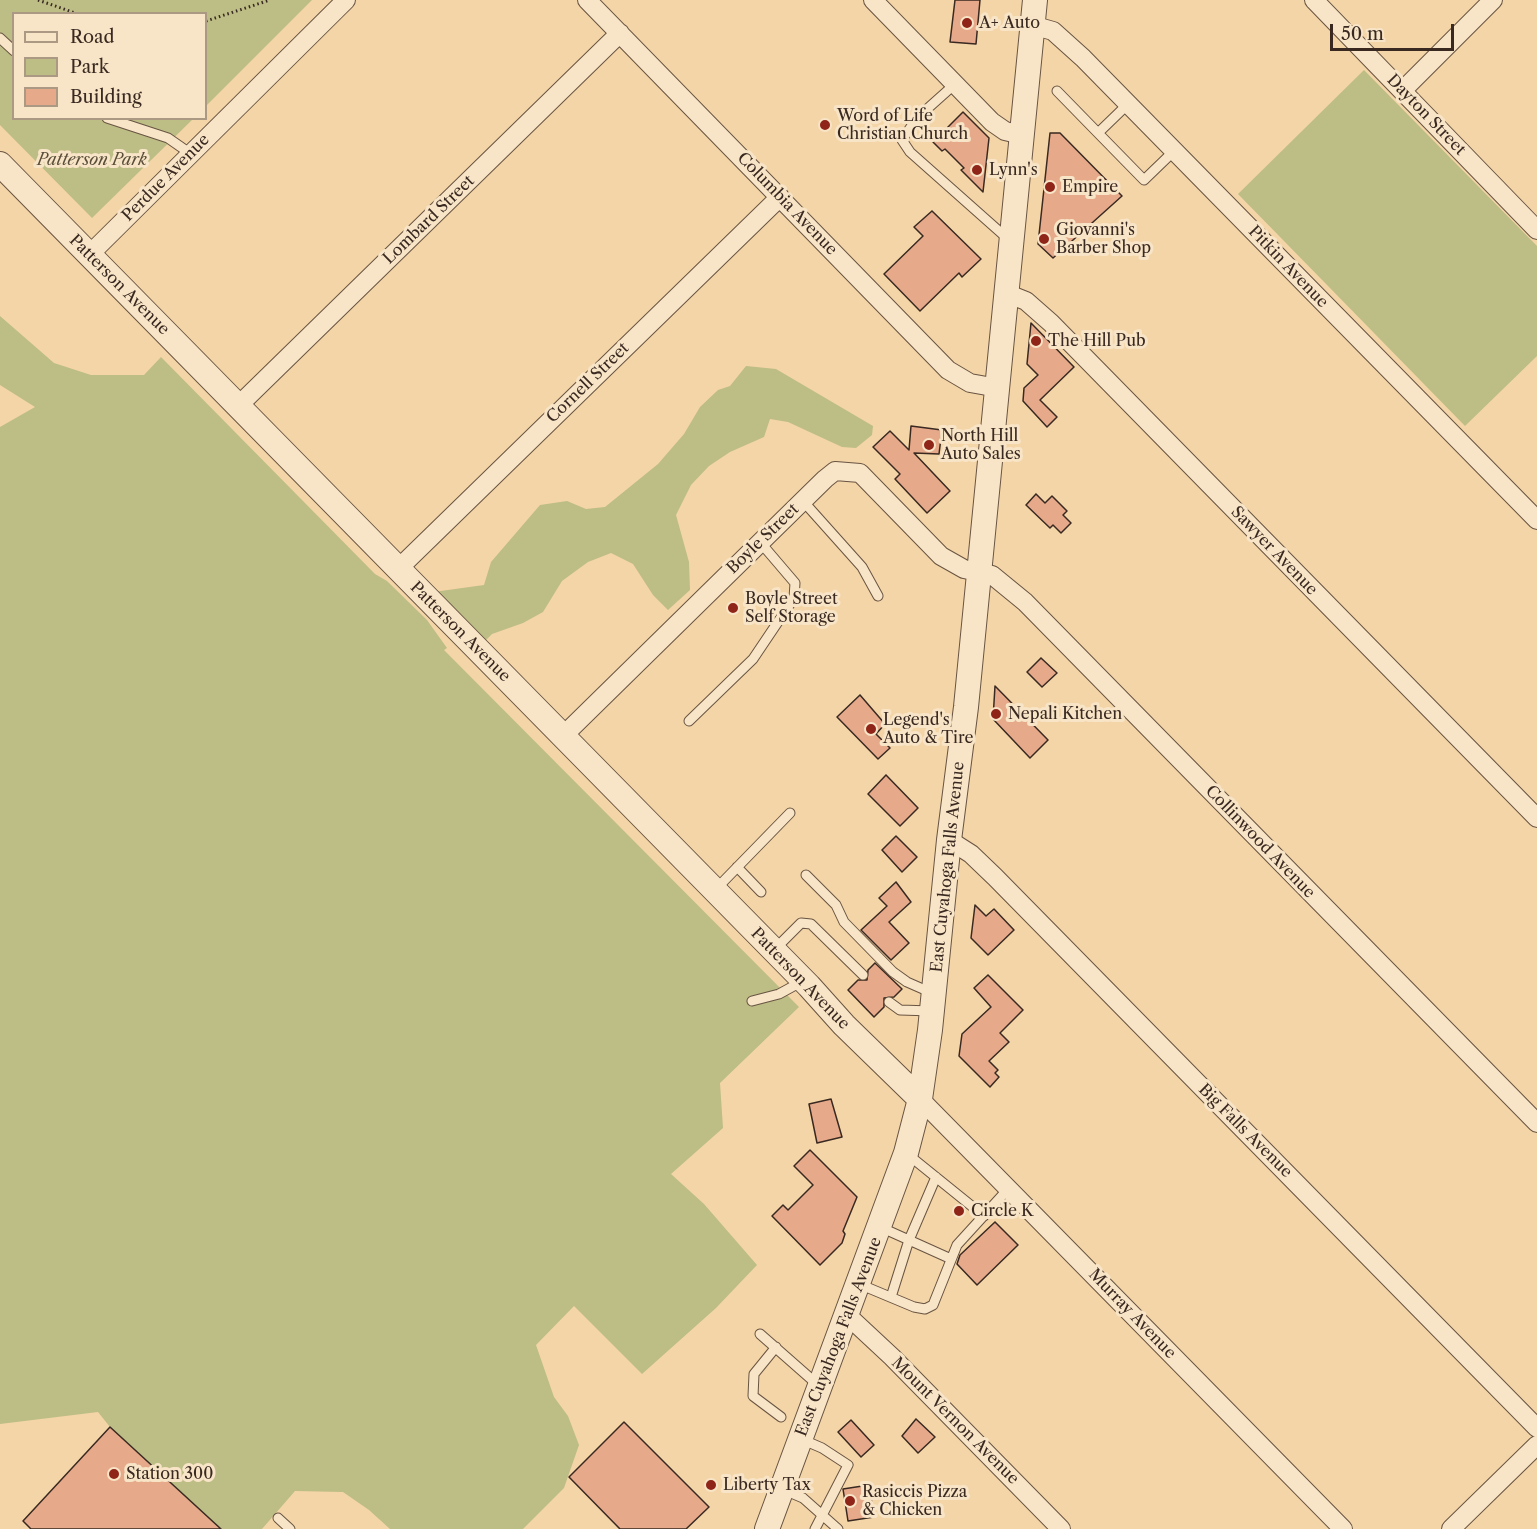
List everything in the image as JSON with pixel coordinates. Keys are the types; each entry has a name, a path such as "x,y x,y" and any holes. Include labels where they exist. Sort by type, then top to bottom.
{"street":[{"name":"Perdue Avenue","path":"89,255 346,0"},
{"name":"Columbia Avenue","path":"587,0 948,370 970,383 998,388"},
{"path":"873,0 1002,129 1022,135"},
{"name":"East Cuyahoga Falls Avenue","path":"772,1526 782,1489 848,1316 906,1153 920,1099 966,707 977,572 998,388 1035,0"},
{"name":"Dayton Street","path":"1314,0 1537,230"},
{"path":"1402,90 1493,0"},
{"name":"Pitkin Avenue","path":"1032,25 1053,32 1128,104 1537,520"},
{"name":"Lombard Street","path":"238,406 620,33"},
{"name":"Patterson Avenue","path":"0,164 804,980 844,1025 920,1099"},
{"name":"Cornell Street","path":"398,569 780,197"},
{"name":"Sawyer Avenue","path":"1006,293 1028,303 1051,323 1537,818"},
{"name":"Boyle Street","path":"563,736 835,471 860,473 941,556 964,569 977,572"},
{"name":"Collinwood Avenue","path":"977,572 993,575 1024,602 1537,1123"},
{"name":"Big Falls Avenue","path":"949,840 971,854 995,877 1537,1428"},
{"name":"Murray Avenue","path":"920,1099 1343,1529"},
{"name":"Mount Vernon Avenue","path":"848,1316 892,1357 1061,1529"},
{"path":"1451,1529 1537,1445"}],"lane":[{"path":"0,38 12,49"},
{"path":"955,84 917,118 902,140 910,152 1011,242"},
{"path":"1057,91 1144,180 1174,151"},
{"path":"1098,133 1128,104"},
{"path":"113,120 168,138 191,154"},
{"path":"802,501 862,567 878,596"},
{"path":"689,720 753,659 794,598 795,583 760,542"},
{"path":"715,890 790,813"},
{"path":"737,867 761,892"},
{"path":"806,875 836,905 844,922 893,972 933,1003"},
{"path":"774,950 801,923 811,924 863,975"},
{"path":"752,1001 779,994 804,980"},
{"path":"889,1002 900,1010 933,1003"},
{"path":"906,1153 984,1216"},
{"path":"891,1297 909,1240 936,1177"},
{"path":"859,1284 925,1309 933,1305 949,1258 957,1245 1009,1188"},
{"path":"880,1227 949,1258"},
{"path":"760,1334 820,1387"},
{"path":"776,1347 754,1374 753,1396 782,1417"},
{"path":"801,1439 822,1448 848,1466 815,1529"},
{"path":"782,1489 803,1498 838,1529"},
{"path":"278,1518 290,1529"}],"path":[{"path":"38,0 72,12"},
{"path":"207,21 270,0"}],"green space":[{"name":"Patterson Park","path":"0,0 312,0 207,105 207,12 12,12 12,120 192,120 92,218 0,125"},
{"path":"1364,70 1537,246 1537,356 1465,426 1238,194"},
{"path":"0,316 54,363 91,375 144,375 161,357 375,574 387,581 427,620 447,648 444,650 799,1007 720,1083 723,1128 671,1174 704,1204 757,1265 716,1308 642,1374 574,1306 536,1345 554,1397 568,1416 579,1445 564,1488 523,1529 390,1529 369,1510 343,1492 295,1491 262,1529 221,1529 110,1427 98,1412 0,1424 0,427 35,407 0,385"},
{"path":"746,366 776,369 873,426 872,435 856,448 842,447 788,422 770,419 764,437 730,452 709,466 691,485 676,515 689,562 690,590 668,610 653,595 633,564 611,553 588,562 562,581 543,612 523,623 492,634 480,646 426,593 484,585 491,562 540,505 567,501 586,509 605,507 658,464 684,434 700,407 718,390 730,386"}],"building":[{"path":"955,0 980,0 976,44 950,42"},
{"path":"963,112 989,138 983,192 961,170 964,168 945,149 942,151 933,142"},
{"path":"1050,133 1060,133 1122,196 1053,258 1038,244"},
{"path":"932,211 981,259 962,277 959,273 920,311 884,274 923,236 914,227"},
{"path":"1031,323 1074,367 1040,400 1057,417 1047,427 1023,401 1024,388 1038,375 1027,364"},
{"path":"911,426 942,430 939,454 914,453 950,491 927,513 895,479 900,474 873,447 890,431 909,450"},
{"path":"1036,494 1045,503 1052,496 1067,511 1063,515 1071,523 1061,533 1053,525 1050,528 1026,505"},
{"path":"1041,658 1057,673 1042,687 1027,672"},
{"path":"995,686 1048,740 1030,758 993,719"},
{"path":"860,695 885,724 876,734 890,748 878,759 837,717"},
{"path":"886,775 918,808 900,826 868,794"},
{"path":"896,836 917,857 902,872 882,850"},
{"path":"896,882 911,902 889,922 909,943 891,960 861,930 887,906 879,898"},
{"path":"975,905 986,916 994,909 1014,930 988,955 971,938"},
{"path":"875,963 902,989 894,997 884,998 884,1007 874,1017 848,990 858,980 867,980 868,970"},
{"path":"988,975 1023,1010 1000,1033 1009,1042 989,1061 998,1070 995,1073 999,1077 990,1087 959,1056 962,1034 991,1007 974,988"},
{"path":"831,1099 842,1137 817,1143 809,1104"},
{"path":"810,1150 857,1197 843,1231 845,1234 842,1243 820,1265 772,1216 783,1205 788,1210 813,1185 794,1166"},
{"path":"995,1222 1018,1245 977,1285 957,1264 960,1255"},
{"path":"916,1419 935,1437 918,1453 902,1436"},
{"path":"851,1420 874,1445 861,1457 838,1432"},
{"path":"624,1422 709,1507 686,1529 620,1529 569,1477"},
{"name":"Station 300","path":"110,1427 221,1529 31,1529 23,1521"},
{"path":"869,1485 874,1517 848,1521 843,1489"}],"place":[{"name":"A+ Auto","path":"967,23"},
{"name":"Word of Life Christian Church","path":"825,125"},
{"name":"Lynn's","path":"977,170"},
{"name":"Empire","path":"1050,187"},
{"name":"Giovanni's Barber Shop","path":"1044,239"},
{"name":"The Hill Pub","path":"1036,341"},
{"name":"North Hill Auto Sales","path":"929,445"},
{"name":"Boyle Street Self Storage","path":"733,608"},
{"name":"Nepali Kitchen","path":"996,714"},
{"name":"Legend's Auto & Tire","path":"871,729"},
{"name":"Circle K","path":"959,1211"},
{"name":"Station 300","path":"114,1474"},
{"name":"Liberty Tax","path":"711,1485"},
{"name":"Rasiccis Pizza & Chicken","path":"850,1501"}]}
